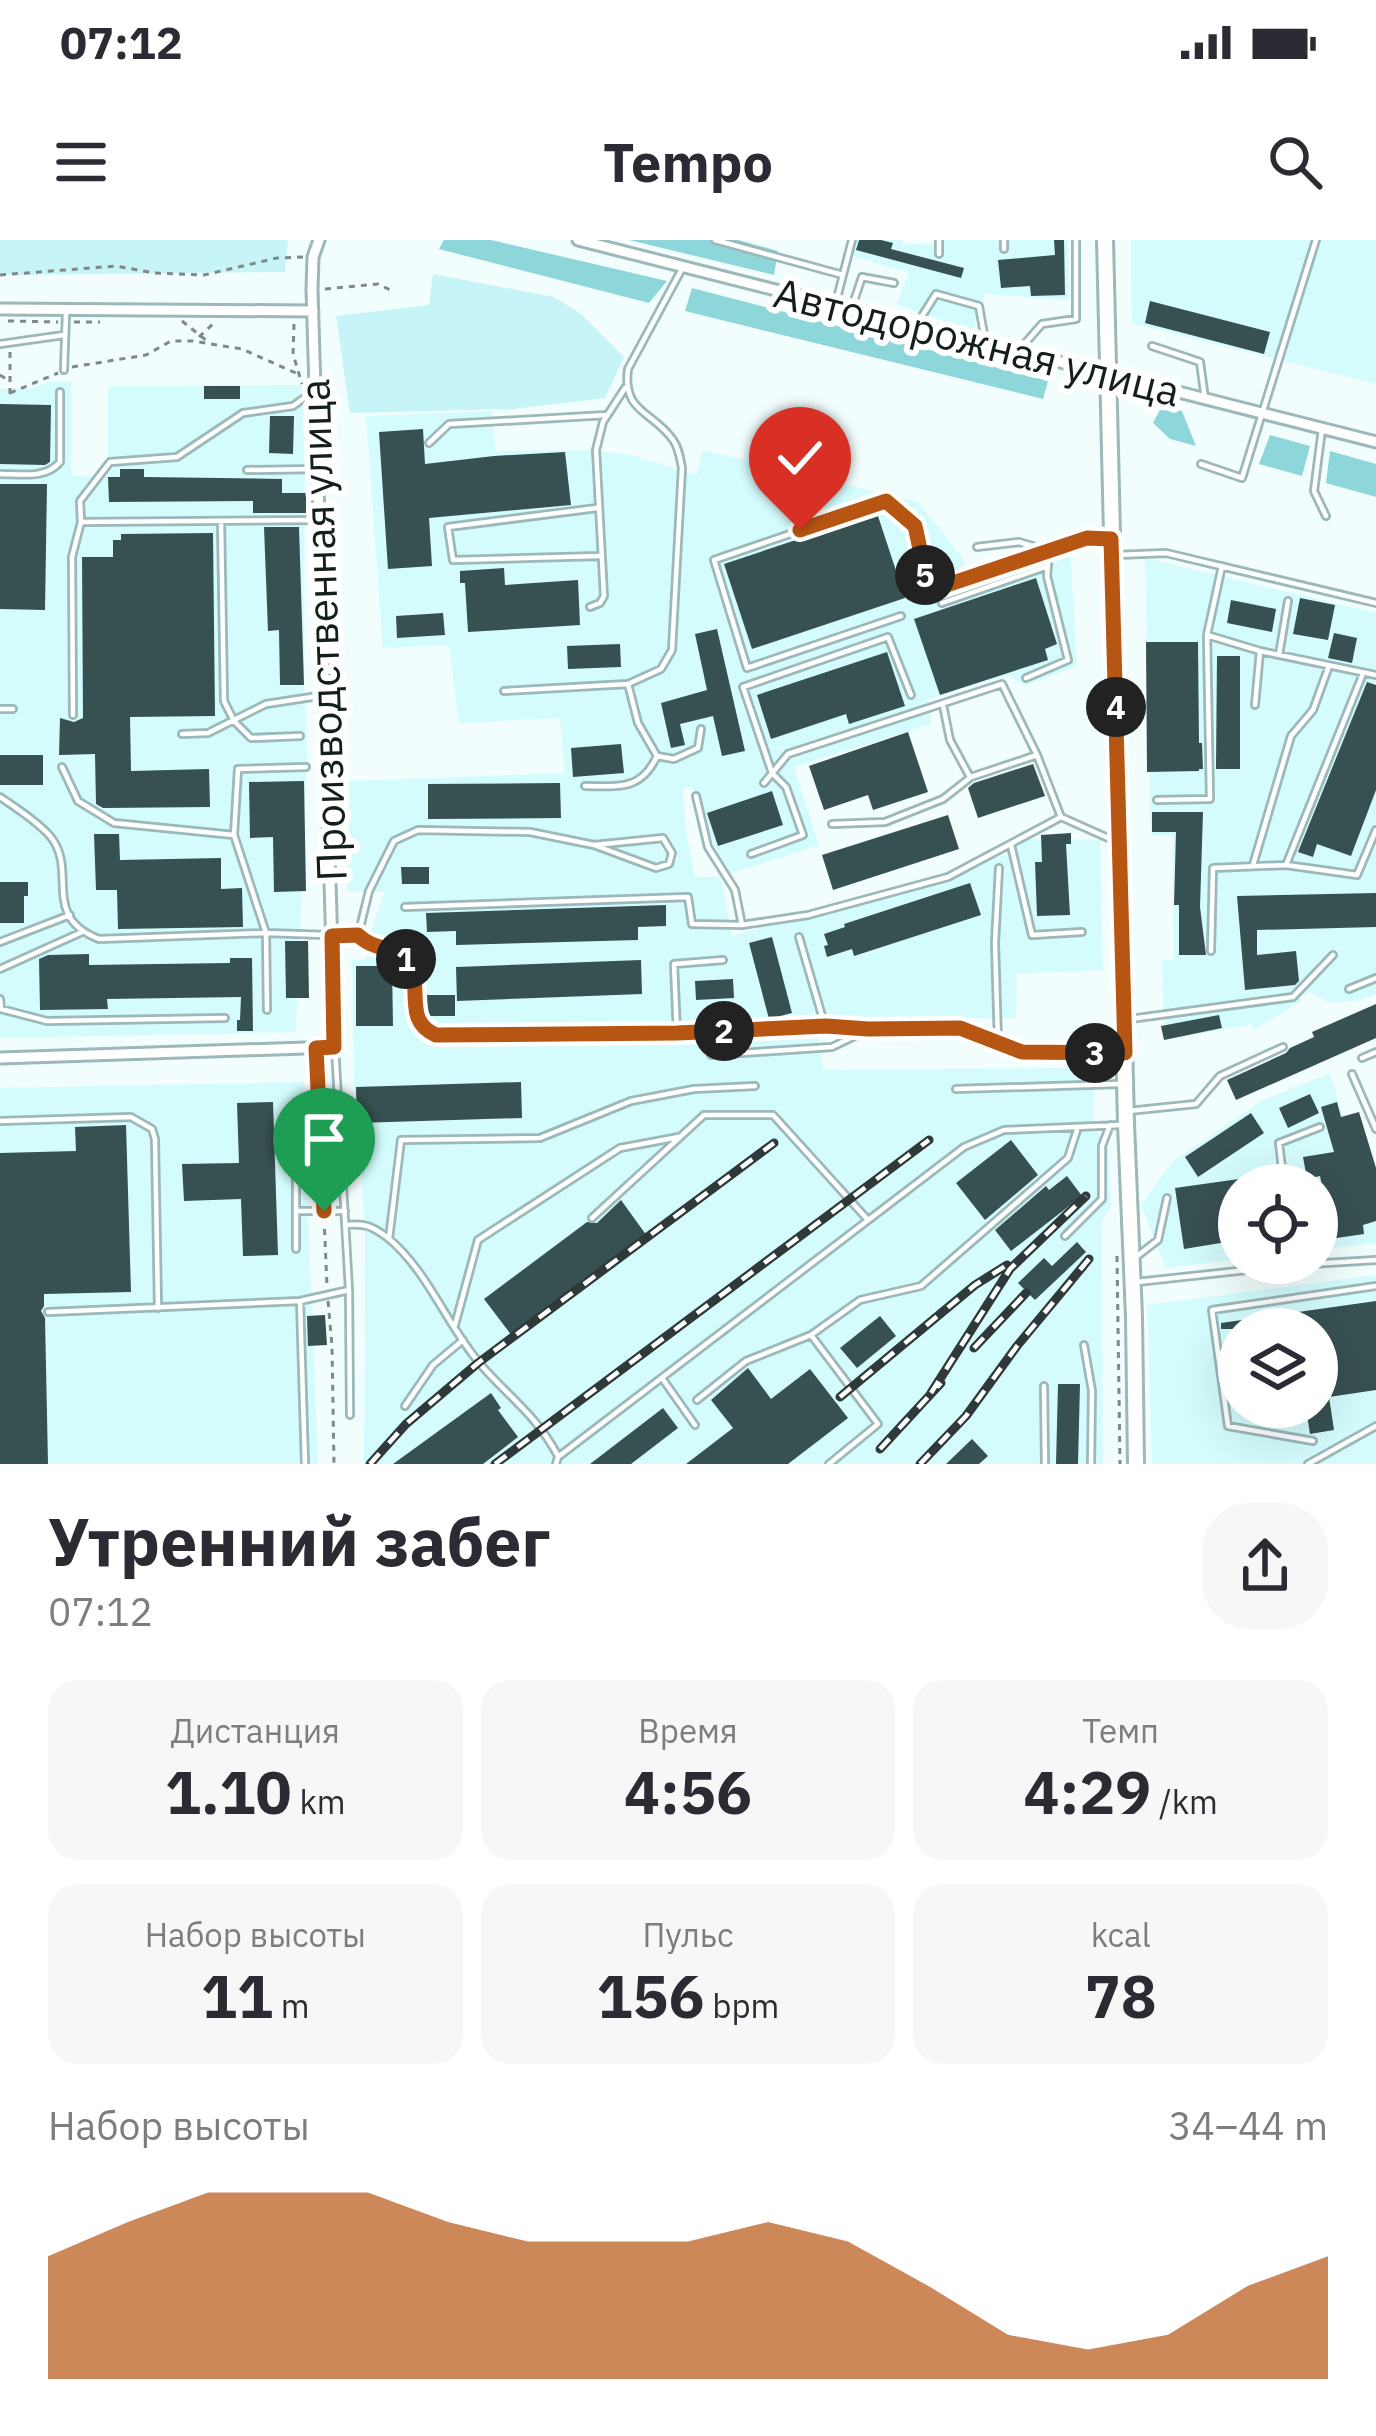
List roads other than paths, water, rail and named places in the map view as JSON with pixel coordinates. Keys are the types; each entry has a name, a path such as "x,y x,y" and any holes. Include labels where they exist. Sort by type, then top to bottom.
{"main road":[{"path":"1105,240 1125,1019 1121,1120 1132,1260 1136,1464"}],"street":[{"name":"Производственная улица","path":"320,240 313,257 312,290 334,1047"},
{"name":"Автодорожная улица","path":"578,240 1376,442"},
{"path":"0,309 313,310"},
{"path":"826,1026 960,1028 1022,1052 1125,1053"},
{"path":"0,1058 334,1047"}],"lane":[{"path":"716,240 843,275"},
{"path":"835,306 852,240"},
{"path":"939,240 939,254"},
{"path":"1004,240 1004,249"},
{"path":"1018,353 1042,324 1076,319 1076,240"},
{"path":"1201,464 1242,478 1316,240"},
{"path":"590,607 604,596 596,450 603,422 626,386 628,369 683,267"},
{"path":"851,310 862,277 894,283"},
{"path":"915,327 936,294 979,306 986,345"},
{"path":"64,370 66,308"},
{"path":"0,344 64,335"},
{"path":"1152,346 1200,362 1205,399"},
{"path":"504,691 628,684 661,669 672,650 682,468 671,436 634,406 626,386"},
{"path":"73,715 72,557 81,521 80,501 110,462 177,457 243,412 292,406 316,389"},
{"path":"0,474 40,474 52,471 60,462 60,392"},
{"path":"429,443 449,424 608,415"},
{"path":"1322,429 1314,491 1326,516"},
{"path":"247,470 318,469"},
{"path":"901,616 747,668 714,560 886,501 915,526 929,591"},
{"path":"597,508 448,527 453,560 599,556"},
{"path":"81,521 320,520"},
{"path":"221,521 224,701 234,721 251,738 300,736"},
{"path":"915,596 1087,538 1111,539"},
{"path":"977,547 1019,542 1049,550"},
{"path":"1026,678 1068,660 1046,576 1049,550"},
{"path":"1112,556 1166,553 1376,603"},
{"path":"942,603 1048,566"},
{"path":"1156,800 1210,799 1207,635 1222,566"},
{"path":"1279,656 1288,601"},
{"path":"1207,635 1279,656 1376,675"},
{"path":"751,854 803,835 786,787 772,773 743,687 887,637 911,695"},
{"path":"1255,705 1260,651"},
{"path":"1252,865 1292,736 1312,710 1328,666"},
{"path":"1286,866 1364,674"},
{"path":"628,684 638,723 657,756"},
{"path":"764,783 788,754 1002,684 1037,754 1061,817 1119,843"},
{"path":"182,734 208,733 266,704 325,694"},
{"path":"943,705 950,740 970,777"},
{"path":"0,709 13,709"},
{"path":"657,756 674,759 698,748 701,729"},
{"path":"832,824 885,822 943,799 970,777 1037,754"},
{"path":"585,786 625,786 649,774 657,756"},
{"path":"62,767 78,801 114,824 234,835"},
{"path":"267,1010 266,933 234,835 238,769 306,767"},
{"path":"696,796 708,848 735,890 742,925"},
{"path":"0,797 54,841 63,904 82,932 99,939 358,935 370,947 394,950 405,957 412,970 416,1017 425,1030 436,1035 826,1026 799,937"},
{"path":"405,907 688,898 692,924 742,925 808,915 948,877 1061,817"},
{"path":"358,935 368,891 394,841 418,830 530,832 594,845 656,868 669,864 672,853 664,838 594,845"},
{"path":"1211,951 1213,868 1286,866 1357,875 1376,830"},
{"path":"1011,845 1032,935 1082,932"},
{"path":"998,1042 999,868"},
{"path":"0,942 70,915"},
{"path":"0,969 82,932"},
{"path":"1125,1019 1292,997 1334,956"},
{"path":"677,1033 674,964 723,960"},
{"path":"1348,989 1376,978"},
{"path":"0,999 2,1009 47,1021 225,1018"},
{"path":"711,1055 832,1047 868,1029"},
{"path":"334,1047 349,1290 350,1415"},
{"path":"346,1225 364,1223 388,1239 412,1265 478,1363 543,1428 557,1461 964,1148 1004,1130 1078,1128 1196,1104 1220,1076 1283,1047"},
{"path":"1362,1058 1376,1052"},
{"path":"1352,1074 1376,1129"},
{"path":"956,1089 1125,1084"},
{"path":"388,1239 400,1140 540,1138 631,1101 694,1089 755,1086"},
{"path":"296,1102 296,1249"},
{"path":"592,1218 704,1114 773,1115 868,1220"},
{"path":"0,1121 131,1117 152,1129 158,1308"},
{"path":"1065,1235 1102,1199 1102,1146 1121,1120"},
{"path":"1282,1164 1279,1143 1320,1126"},
{"path":"697,1400 746,1361 811,1335 860,1300 921,1286 1068,1158 1078,1128"},
{"path":"455,1328 478,1240 620,1148 680,1137"},
{"path":"1132,1260 1158,1240 1167,1198"},
{"path":"296,1210 345,1210"},
{"path":"1338,1262 1376,1260"},
{"path":"1132,1282 1218,1272"},
{"path":"1313,1441 1228,1426 1212,1310 1376,1286"},
{"path":"49,1312 299,1301 349,1290"},
{"path":"299,1301 305,1464"},
{"path":"811,1335 878,1424 829,1464"},
{"path":"405,1406 433,1365 463,1340"},
{"path":"1084,1345 1093,1390 1091,1464"},
{"path":"662,1378 694,1426"},
{"path":"1044,1386 1045,1464"},
{"path":"1308,1464 1376,1426"}],"railway":[{"path":"495,1464 929,1140"},
{"path":"370,1464 406,1424 478,1363 774,1143"},
{"path":"931,1393 1010,1269 1086,1196"},
{"path":"920,1464 966,1416 1089,1259"},
{"path":"840,1397 975,1285 1007,1265"},
{"path":"974,1348 1026,1293"},
{"path":"880,1449 941,1383"}]}
